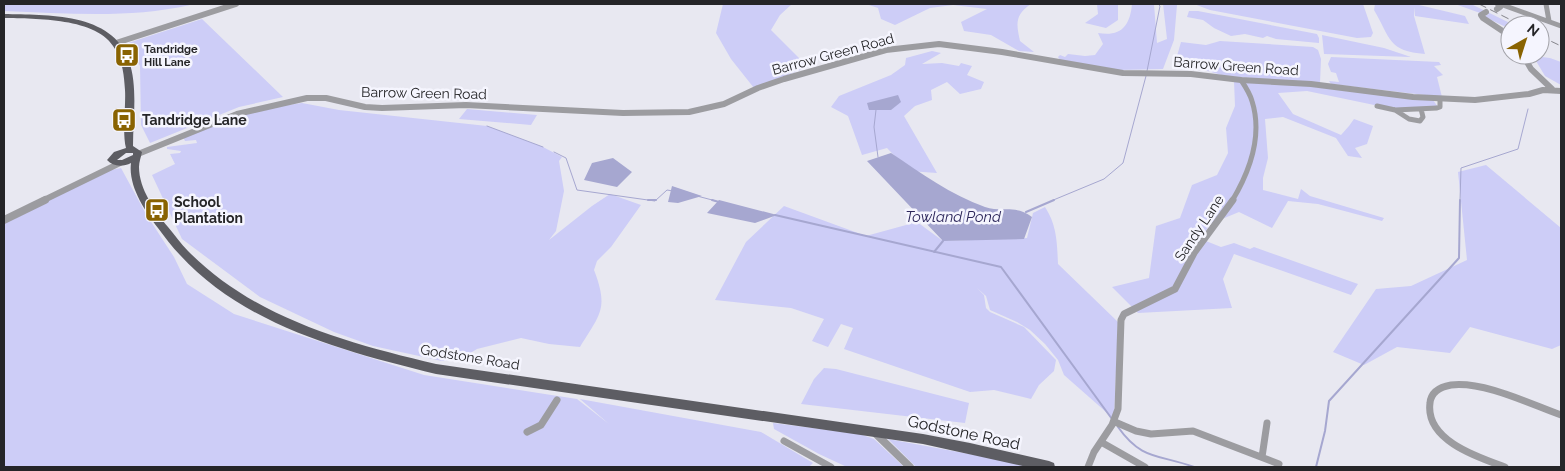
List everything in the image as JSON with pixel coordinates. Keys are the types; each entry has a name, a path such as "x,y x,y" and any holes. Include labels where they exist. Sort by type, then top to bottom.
{"main road":[{"path":"4,16 41,17 71,21 96,29 116,44 126,61 130,134 135,153 134,172"},
{"path":"118,160 130,134"},
{"path":"118,160 135,153"},
{"name":"Godstone Road","path":"118,160 134,172 150,209 162,228 197,267 216,283 256,308 285,322 323,336 398,360 436,369 873,431 970,448 1049,467"}],"street":[{"path":"116,44 236,4"},
{"path":"1498,5 1529,15"},
{"path":"1486,12 1482,15 1483,18 1500,29"},
{"name":"Barrow Green Road","path":"135,153 237,114 307,98 326,98 365,107 382,108 466,105 622,113 689,112 724,104 758,88 784,79 886,50 939,44 1002,52 1123,74 1181,73 1241,80 1311,84 1413,97 1475,100 1552,89 1561,91"},
{"path":"1529,65 1552,89"},
{"name":"Sandy Lane","path":"1114,424 1118,409 1121,320 1124,314 1175,289 1194,253 1226,212 1246,178 1254,149 1255,122 1252,100 1241,80"},
{"path":"1377,106 1395,110 1440,107 1440,99"},
{"path":"1395,110 1409,119 1420,121 1423,117 1421,109"},
{"path":"4,220 81,184 118,160"},
{"path":"1504,467 1476,457 1453,444 1436,429 1429,411 1430,398 1438,389 1455,385 1472,386 1561,416"},
{"path":"527,432 535,431 557,400"},
{"path":"1262,457 1268,423"},
{"path":"1088,467 1090,458 1114,424 1143,433 1156,434 1184,430 1193,431 1279,464"},
{"path":"873,431 910,467"},
{"path":"784,441 831,467"},
{"path":"1101,442 1145,467"}],"shaded area":[{"path":"4,4 190,5 120,14 74,14 4,11"},
{"path":"723,4 792,4 780,15 771,30 808,67 754,88 731,59 716,33"},
{"path":"866,4 1031,4 1019,16 1018,29 1020,41 1034,52 1019,51 991,35 964,31 961,22 987,9 953,5 930,8 895,25 881,19 878,8"},
{"path":"1097,4 1118,4 1118,20 1106,28 1085,23 1098,14"},
{"path":"1132,4 1154,4 1157,43 1167,39 1163,4 1177,5 1174,40 1163,69 1117,70 1060,60 1058,57 1060,55 1065,57 1068,54 1095,55 1103,44 1098,33 1113,33 1123,28 1129,18"},
{"path":"1194,4 1363,4 1373,33 1371,37 1357,38 1210,10"},
{"path":"1375,4 1415,4 1465,16 1469,24 1415,16 1415,7 1414,16 1425,54 1413,52 1404,50 1392,42 1374,10"},
{"path":"1455,4 1471,4 1500,18 1500,24 1485,16 1489,14 1483,11 1480,13"},
{"path":"1189,11 1198,11 1317,34 1319,43 1276,39 1267,36 1263,38 1245,34 1231,36 1203,20 1187,17"},
{"path":"202,19 283,97 239,107 150,143 141,125 140,66 128,43"},
{"path":"1322,35 1384,48 1411,57 1324,54"},
{"path":"1220,41 1313,47 1318,50 1321,59 1320,83 1225,76 1201,69 1177,66 1177,56 1181,42 1206,45"},
{"path":"932,51 941,53 922,64 942,63 959,66 961,63 972,66 967,75 984,82 981,89 960,94 947,82 931,90 932,100 915,106 904,116 937,173 909,171 887,148 862,155 848,116 831,107 839,96 891,75 905,65 906,58"},
{"path":"1331,57 1439,62 1441,65 1434,66 1443,75 1437,77 1442,97 1331,84 1329,81 1339,82 1336,73 1331,72 1328,64"},
{"path":"1550,58 1561,62 1561,85 1545,76 1538,65 1550,65"},
{"path":"1234,81 1297,85 1433,100 1438,107 1405,109 1379,106 1307,91 1278,93 1293,114 1341,135 1354,119 1373,126 1367,144 1355,148 1362,158 1348,156 1336,138 1283,117 1265,119 1268,158 1263,178 1263,190 1298,199 1301,189 1310,196 1384,218 1382,221 1318,204 1288,201 1272,228 1239,212 1210,224 1201,239 1221,247 1234,243 1250,249 1254,247 1358,284 1351,295 1234,254 1223,279 1232,308 1138,313 1112,287 1149,278 1156,226 1180,218 1192,185 1217,175 1228,153 1226,128 1235,106"},
{"path":"302,103 339,110 487,126 543,147 562,157 559,161 564,191 556,231 549,240 610,194 641,205 611,247 597,261 594,270 601,294 600,311 593,327 580,347 549,344 521,338 477,349 462,358 442,361 373,346 334,332 260,297 182,239 152,175 175,164 170,154 180,153 181,151 167,149 167,147 197,143 196,140 185,141 183,137 227,121 271,108"},
{"path":"467,109 537,115 531,125 459,119"},
{"path":"1486,165 1561,228 1561,345 1552,349 1470,327 1450,353 1397,347 1364,365 1333,352 1376,289 1411,286 1467,260 1458,172"},
{"path":"121,168 146,214 174,257 187,284 234,314 424,375 577,399 609,424 580,399 761,432 813,463 809,467 4,467 4,221 106,171"},
{"path":"784,206 866,236 917,222 943,241 1027,238 1033,213 1045,207 1054,227 1058,264 1118,322 1114,419 1064,375 1058,360 1030,330 1017,322 990,310 986,296 977,288 984,295 986,308 990,312 1024,327 1056,360 1054,371 1039,385 1031,399 994,390 970,392 844,349 853,328 841,324 828,347 812,341 824,319 791,308 715,300 746,242"},
{"path":"824,368 836,369 969,403 965,423 801,404 814,379"},
{"path":"773,423 860,434 874,439 904,467 847,467 774,429"},
{"path":"888,439 1040,467 916,467"}],"water":[{"path":"898,95 901,102 891,110 869,110 867,103"},
{"name":"Towland Pond","path":"891,153 936,183 972,202 991,209 1015,210 1026,213 1032,217 1024,239 943,241 867,161"},
{"path":"613,158 632,172 617,187 584,180 592,163"},
{"path":"672,186 702,196 678,203 668,202"},
{"path":"719,200 777,215 755,223 707,213"}],"waterway":[{"path":"1147,71 1160,6 1158,4"},
{"path":"1051,201 1104,179 1123,163 1146,76"},
{"path":"1460,201 1461,168 1518,149 1528,109"},
{"path":"876,110 874,127 878,157"},
{"path":"487,126 543,147"},
{"path":"554,152 566,158 577,190 655,201 667,190 673,191"},
{"path":"697,196 716,201"},
{"path":"648,200 656,200"},
{"path":"712,200 719,202"},
{"path":"1026,212 1054,200"},
{"path":"1316,467 1325,431 1329,401 1459,258 1460,200"},
{"path":"775,215 934,252"},
{"path":"934,252 943,241"},
{"path":"934,252 1001,267 1112,419"},
{"path":"1118,427 1135,446 1143,451 1194,467"}],"railway":[{"path":"1479,4 1501,15"},
{"path":"1550,41 1561,46"}],"place":[{"name":"Tandridge Hill Lane","path":"127,55"},
{"name":"Tandridge Lane","path":"124,120"},
{"name":"School Plantation","path":"157,210"}]}
